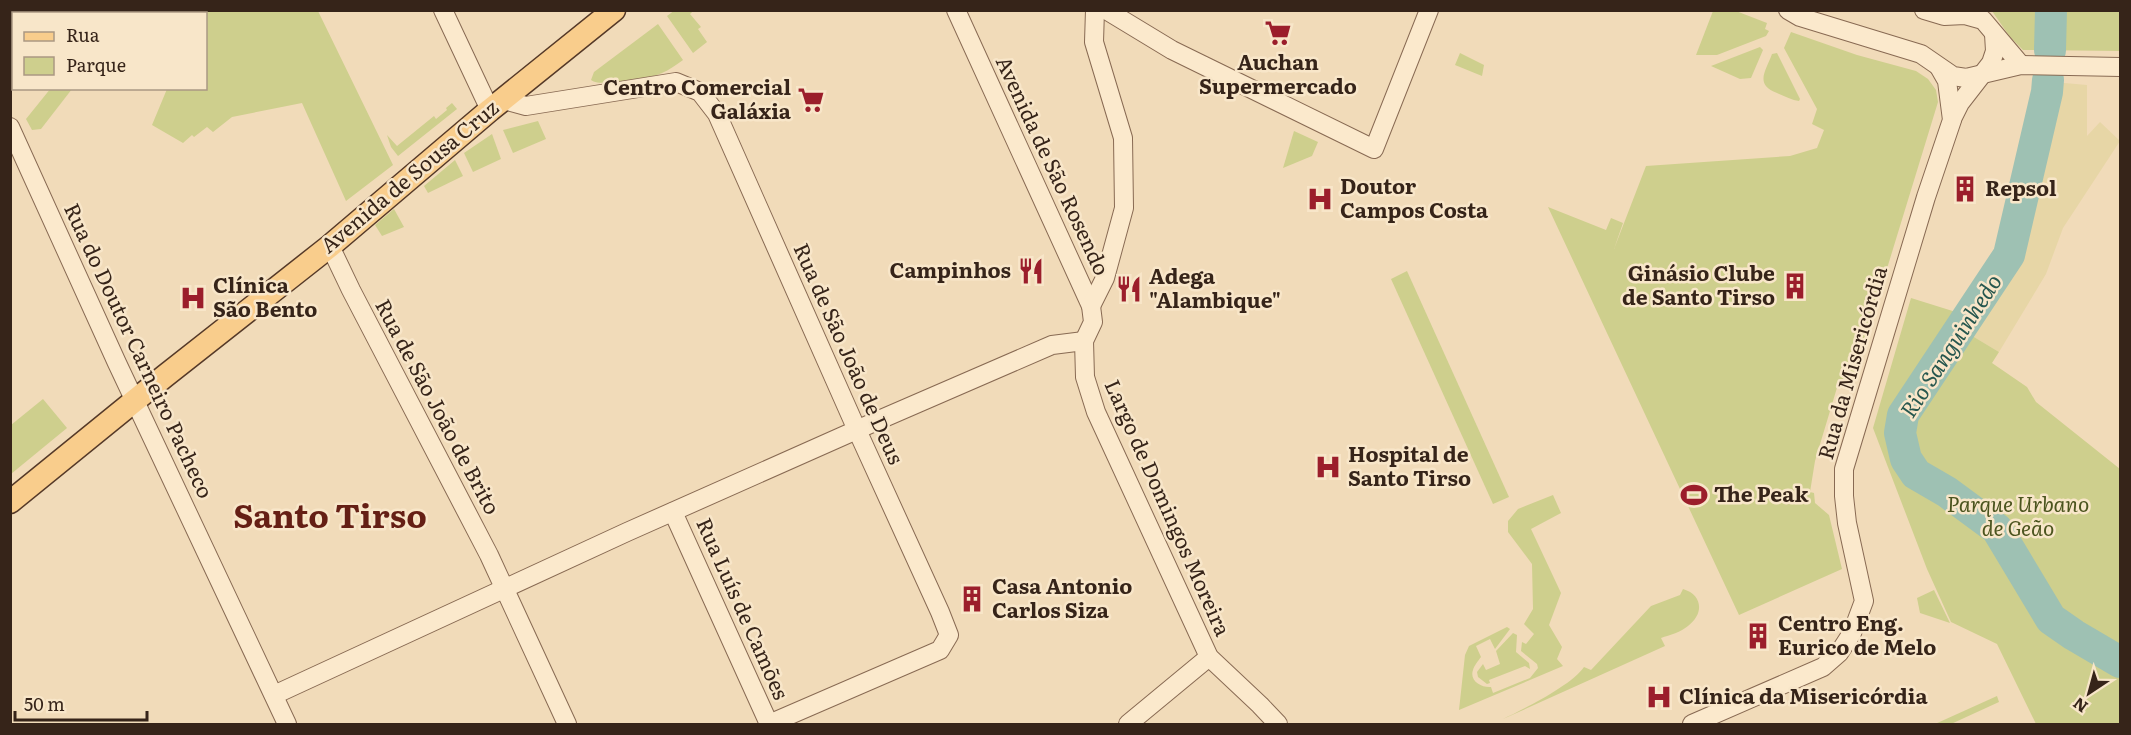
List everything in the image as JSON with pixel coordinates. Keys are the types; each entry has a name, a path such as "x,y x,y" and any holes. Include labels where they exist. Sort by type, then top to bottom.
{"main road":[{"name":"Avenida de Sousa Cruz","path":"10,502 330,246 614,10"}],"street":[{"path":"443,10 497,105"},
{"name":"Avenida de São Rosendo","path":"956,10 1091,306 1093,322 1084,341"},
{"path":"1091,306 1105,278 1124,208 1123,138 1094,42 1095,10"},
{"path":"1106,10 1172,50 1374,149 1430,10"},
{"path":"1788,10 1800,17 1921,54 1930,58 1953,76 1966,78 2021,65 2121,67"},
{"path":"1924,10 1944,16 1965,15 1983,20 2021,65"},
{"path":"1952,120 1960,103 1991,63 1995,51 1994,34"},
{"name":"Rua da Misericórdia","path":"1692,724 1823,667 1839,653 1852,633 1864,601 1847,523 1844,469 1926,197 1952,120 1947,81 1939,67"},
{"name":"Rua de São João de Deus","path":"497,105 526,106 676,82 700,92 717,114 940,612 949,635 940,650 769,724"},
{"name":"Rua do Doutor Carneiro Pacheco","path":"10,127 15,149 287,724"},
{"name":"Rua de São João de Brito","path":"330,246 505,590 567,724"},
{"path":"274,695 857,430 1052,345 1084,341"},
{"name":"Largo de Domingos Moreira","path":"1084,341 1084,377 1096,412 1209,657"},
{"name":"Rua Luís de Camões","path":"673,512 769,724"},
{"path":"1128,724 1209,657 1278,724"}],"shaded area":[{"path":"2053,82 2087,85 2087,136 2100,122 2120,141 2063,228 2046,274 1999,352 1969,334 2011,255 2035,165"}],"green space":[{"path":"675,10 693,11 690,14 701,27 698,29 707,42 693,53 667,16"},
{"path":"318,11 393,165 346,201 302,103 232,117 213,132 207,127 183,143 152,125 167,90 207,90 207,12 186,12"},
{"path":"1713,11 1736,11 1767,23 1765,29 1769,31 1766,36 1717,55 1696,55"},
{"path":"1992,11 2120,11 2120,51 2023,50 2010,37"},
{"path":"658,24 683,60 665,72 647,78 614,83 591,80 594,72"},
{"path":"1791,32 1857,55 1916,71 1928,79 1936,90 1938,102 1855,373 1839,381 1815,461 1810,492 1814,493 1815,503 1829,515 1842,569 1739,615 1548,207 1606,230 1611,218 1623,223 1614,249 1646,166 1790,156 1817,148 1824,130 1812,124 1817,109 1784,48"},
{"path":"1760,47 1763,50 1751,78 1740,79 1711,66"},
{"path":"1460,53 1484,65 1482,76 1455,65"},
{"path":"1777,53 1799,101 1777,93 1766,86 1765,71 1772,54"},
{"path":"49,90 71,90 41,129 32,130 26,119"},
{"path":"452,103 457,109 398,156 391,147 387,135 397,146 434,116 436,119"},
{"path":"538,121 546,139 513,153 503,130"},
{"path":"1294,131 1318,142 1312,156 1283,168"},
{"path":"492,134 501,159 473,172 464,153"},
{"path":"455,160 463,176 428,193 424,186"},
{"path":"394,209 404,227 382,236 375,225"},
{"path":"1407,271 1509,497 1493,504 1391,279"},
{"name":"Parque Urbano de Geão","path":"1911,298 1959,313 1969,334 1999,352 1992,363 2027,387 2036,402 2120,469 2120,724 2036,724 1997,644 1951,622 1927,569 1873,428"},
{"path":"43,399 67,428 11,474 11,425"},
{"path":"1553,495 1561,513 1531,529 1561,593 1549,625 1562,647 1557,659 1563,666 1459,710 1465,655 1469,646 1507,627 1510,629 1495,649 1490,639 1476,646 1481,657 1474,668 1473,677 1480,685 1491,687 1493,693 1530,678 1538,668 1537,664 1521,651 1522,642 1526,644 1534,634 1524,624 1533,609 1532,564 1508,532 1508,521 1518,509"},
{"path":"1683,589 1698,600 1699,611 1685,628 1661,638 1665,646 1503,719 1559,689 1584,667 1591,670 1651,606 1680,595"},
{"path":"1934,590 1950,623 1920,613 1917,598"},
{"path":"1513,633 1517,635 1516,652 1529,663 1530,669 1525,666 1489,680 1490,683 1487,684 1478,677 1477,672 1483,664 1486,670 1500,664 1496,651"},
{"path":"1997,696 1999,702 1951,724 1935,724"}],"waterway":[{"name":"Rio Sanguinhedo","path":"2050,50 2051,10"},
{"name":"Rio Sanguinhedo","path":"2048,80 2009,255 1903,415 1900,433 1906,459 1916,474 1947,492 1997,529 2051,619 2120,662"}],"place":[{"name":"Auchan Supermercado","path":"1278,33"},
{"name":"Centro Comercial Galáxia","path":"811,100"},
{"name":"Repsol","path":"1965,189"},
{"name":"Doutor Campos Costa","path":"1320,199"},
{"name":"Campinhos","path":"1031,271"},
{"name":"Ginásio Clube de Santo Tirso","path":"1795,286"},
{"name":"Adega \"Alambique\"","path":"1129,289"},
{"name":"Clínica São Bento","path":"193,298"},
{"name":"Hospital de Santo Tirso","path":"1328,467"},
{"name":"The Peak","path":"1694,495"},
{"name":"Casa Antonio Carlos Siza","path":"972,599"},
{"name":"Centro Eng. Eurico de Melo","path":"1758,636"},
{"name":"Clínica da Misericórdia","path":"1659,697"}],"district":[{"name":"Santo Tirso","path":"330,516"}]}
